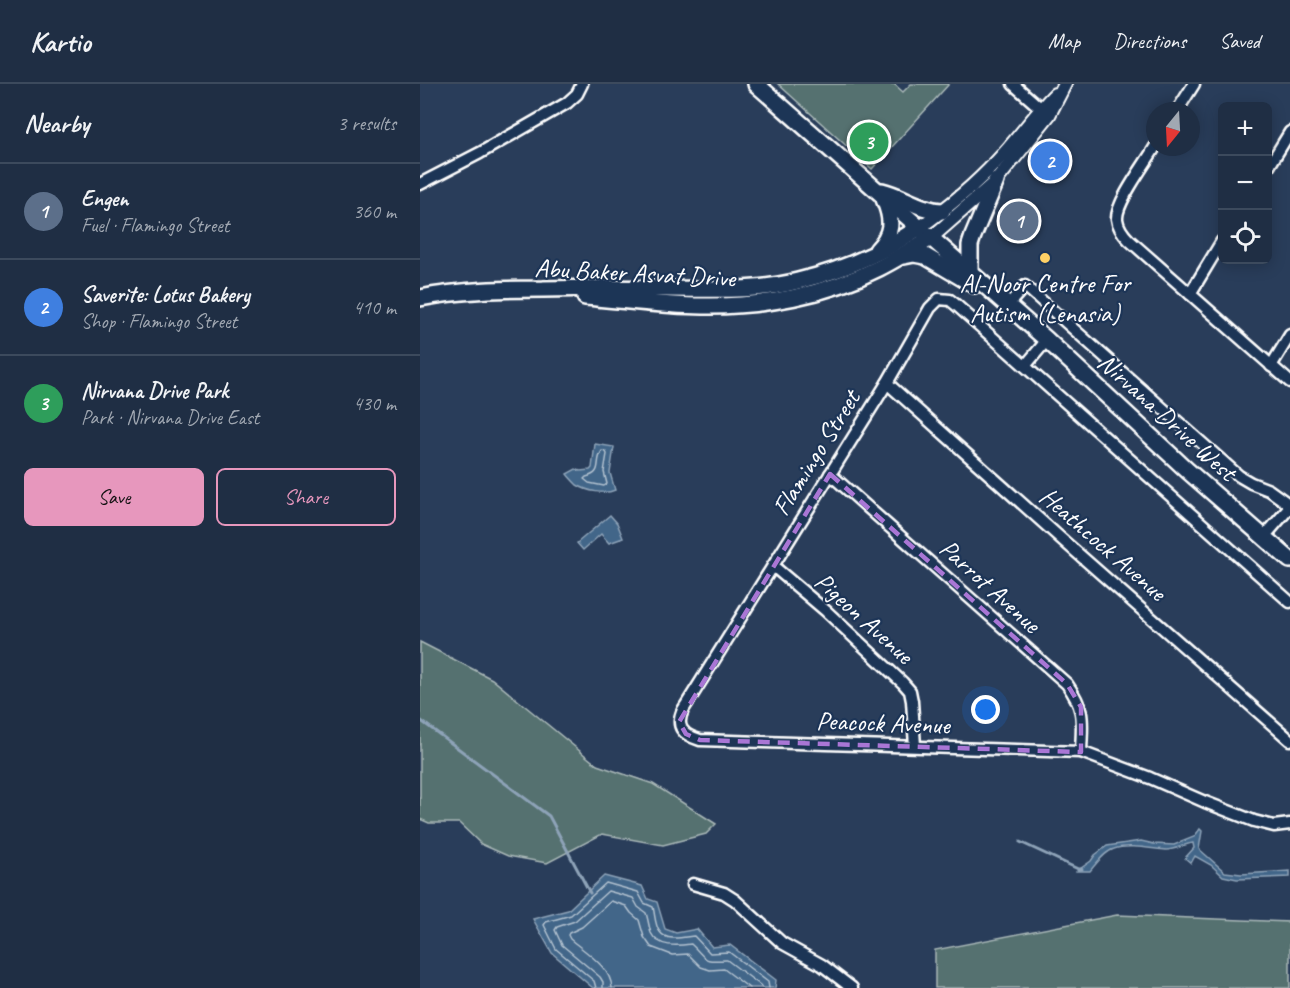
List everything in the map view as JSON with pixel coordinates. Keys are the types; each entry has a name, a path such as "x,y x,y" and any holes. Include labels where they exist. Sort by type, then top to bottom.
{"main road":[{"name":"Nirvana Drive West","path":"756,84 1047,340 1188,471 1290,560"},
{"path":"970,273 970,245 996,181"},
{"path":"880,193 900,197 926,209 942,211"},
{"path":"873,255 885,242 891,221 889,208 880,193"},
{"name":"Abu Baker Asvat Drive","path":"420,298 438,294 504,289 750,288 796,282 819,276 925,233"},
{"name":"Abu Baker Asvat Drive","path":"504,289 687,306 771,302 824,289 880,268 900,257 925,233"},
{"path":"900,257 914,254 925,256 1002,302"}],"street":[{"path":"420,184 567,103 577,94 582,84"},
{"path":"1012,84 1044,112"},
{"path":"1183,102 1194,84"},
{"path":"925,233 942,211 985,174 1044,112 1064,86"},
{"path":"925,233 996,181 1030,140 1044,112"},
{"path":"1272,161 1290,132"},
{"path":"1150,156 1118,211 1120,229 1129,240 1290,382"},
{"path":"1190,294 1218,248"},
{"path":"1002,302 1024,286 1239,476 1269,490 1290,506 1264,537"},
{"name":"Flamingo Street","path":"681,728 679,722 683,710 887,383 930,308 939,299 950,300 1025,366"},
{"path":"1271,366 1290,335"},
{"path":"1047,340 1025,366 1290,602"},
{"name":"Heathcock Avenue","path":"887,383 1290,740"},
{"name":"Parrot Avenue","path":"830,474 1067,684 1076,697 1083,715 1082,752"},
{"name":"Pigeon Avenue","path":"773,566 826,611 903,683 910,692 912,701 915,747"},
{"name":"Peacock Avenue","path":"681,728 686,734 700,740 1082,752 1254,821 1274,826 1290,824"},
{"path":"693,884 723,893 735,900 782,943 822,965 852,988"}],"highlighted area":[{"path":"830,474 1067,684 1081,707 1081,752 700,740 686,734 679,722"}],"green space":[{"path":"778,84 894,84 903,92 911,84 949,84 872,169"},
{"path":"420,642 492,679 597,765 653,784 716,824 706,834 663,845 602,834 547,863 508,856 481,844 459,823 429,823 420,819"},
{"path":"1117,915 1290,922 1290,988 935,988 935,950"}],"water":[{"path":"595,444 614,447 610,473 615,490 596,492 586,489 577,485 567,474 576,469 580,471 592,468"},
{"path":"610,515 617,523 623,538 609,543 601,534 583,550 577,543"},
{"path":"1200,829 1202,831 1199,849 1225,872 1241,874 1290,871 1290,877 1237,879 1223,876 1211,865 1195,856 1191,863 1185,858 1194,848 1193,843 1166,850 1133,847 1114,849 1100,858 1090,871 1077,871 1107,846 1141,841 1174,845 1194,837"},
{"path":"604,876 642,886 648,899 657,902 665,929 676,933 697,929 712,947 730,945 776,980 775,988 593,988 552,953 533,919 568,910"}],"waterway":[{"path":"420,720 549,816 590,893"},
{"path":"1020,842 1082,869"}],"place":[{"name":"Nirvana Drive Park","path":"869,142"},
{"name":"Saverite: Lotus Bakery","path":"1050,161"},
{"name":"Engen","path":"1019,221"},
{"name":"Al-Noor Centre For Autism (Lenasia)","path":"1045,258"}]}
